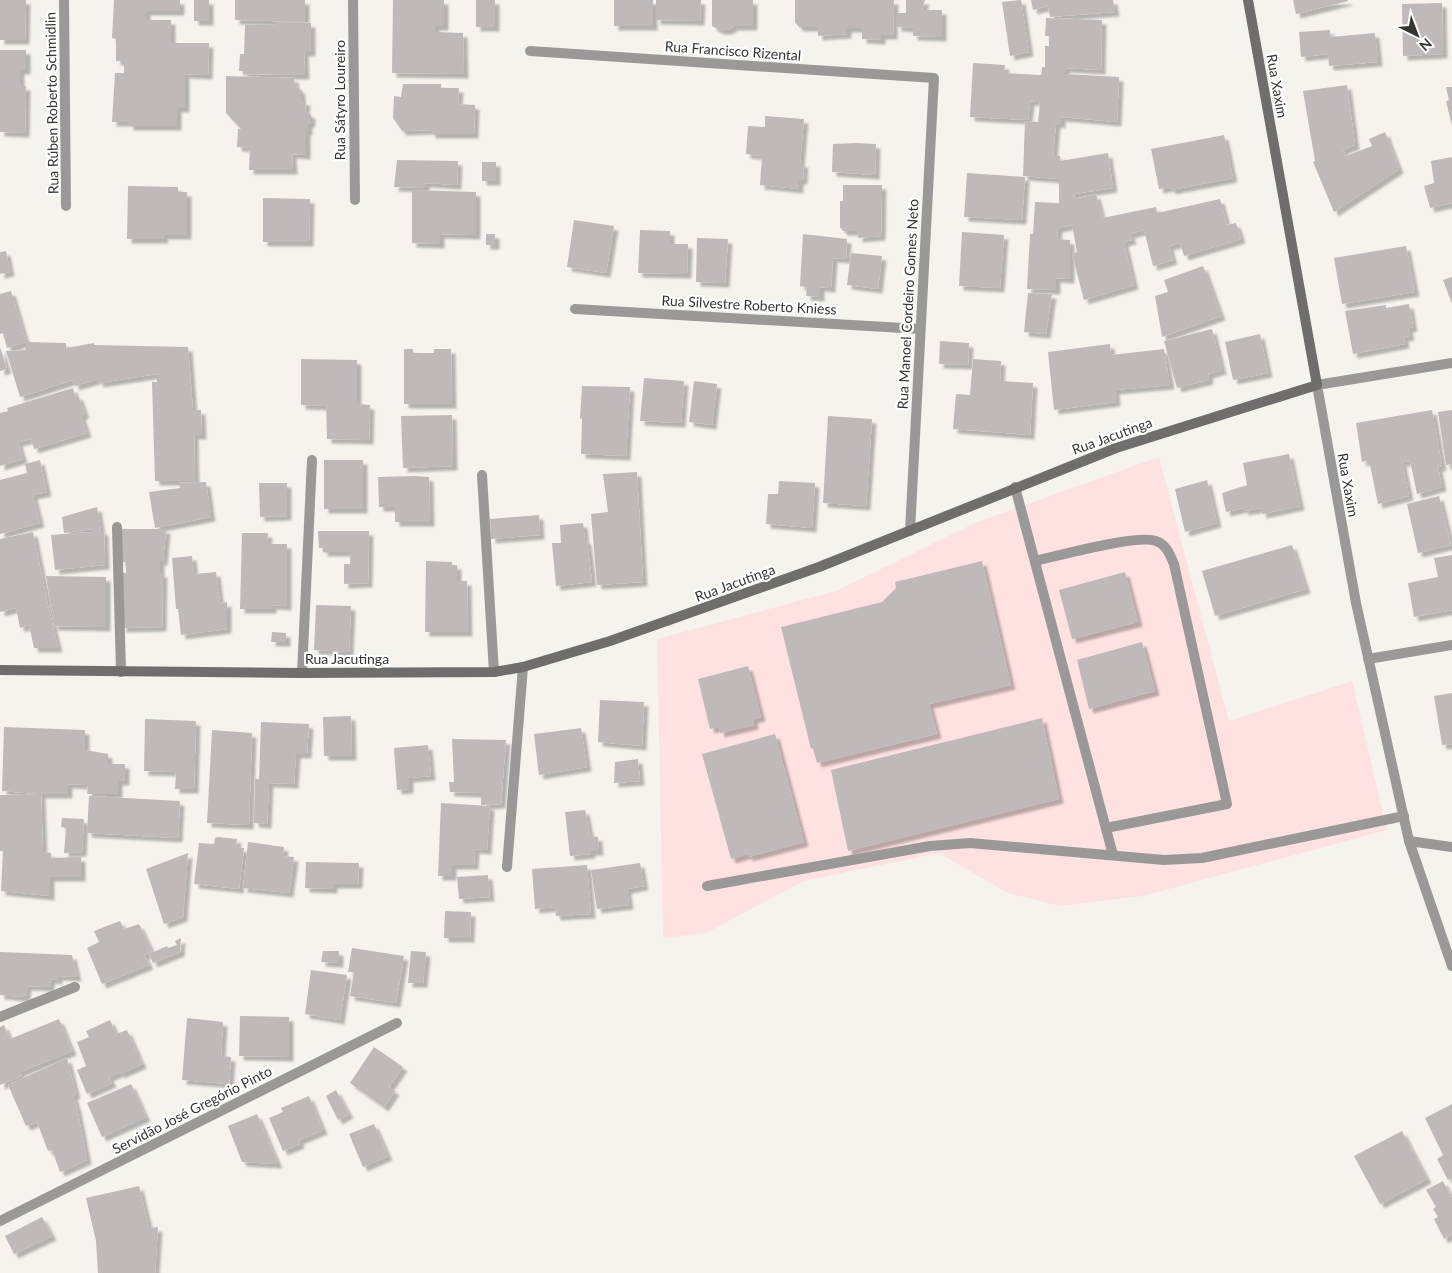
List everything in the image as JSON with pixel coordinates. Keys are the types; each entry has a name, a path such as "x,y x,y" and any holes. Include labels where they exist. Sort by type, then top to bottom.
{"street":[{"name":"Rua Rúben Roberto Schmidlin","path":"64,0 66,206"},
{"name":"Rua Sátyro Loureiro","path":"353,0 354,200"},
{"name":"Rua Xaxim","path":"1248,0 1346,552 1368,659 1409,841 1452,966"},
{"name":"Rua Francisco Rizental","path":"530,51 934,78"},
{"name":"Rua Manoel Cordeiro Gomes Neto","path":"910,531 934,78"},
{"name":"Rua Silvestre Roberto Kniess","path":"575,308 920,328"},
{"name":"Rua Jacutinga","path":"0,670 302,673 494,672 523,668 610,641 819,567 1116,448 1317,384 1452,363"},
{"path":"302,673 312,460"},
{"path":"482,474 494,672"},
{"path":"1015,487 1113,855"},
{"path":"117,526 121,672"},
{"path":"1035,561 1138,539 1156,540 1168,550 1174,564 1227,804 1106,828"},
{"path":"1368,659 1452,645"},
{"path":"507,867 523,668"},
{"path":"707,886 930,846 970,843 1164,860 1202,858 1404,816"},
{"path":"1409,841 1452,847"},
{"path":"0,1017 75,987"},
{"name":"Servidão José Gregório Pinto","path":"0,1221 397,1023"}],"shaded area":[{"path":"1159,457 1229,721 1352,681 1387,830 1143,896 1060,906 1008,893 939,853 804,881 706,933 663,938 657,639 836,591 977,522"}],"building":[{"path":"0,0 26,0 25,40 0,40"},
{"path":"114,0 180,0 180,11 146,11 146,20 171,20 171,43 209,43 208,75 185,74 185,108 177,108 177,126 129,126 129,122 112,122 115,73 124,73 124,61 116,61 116,39 112,38"},
{"path":"194,0 209,0 209,21 194,21"},
{"path":"235,0 305,0 305,22 235,20"},
{"path":"393,0 444,0 444,26 435,26 435,32 463,33 464,74 392,73"},
{"path":"476,0 495,0 495,27 476,27"},
{"path":"614,0 653,0 653,26 614,26"},
{"path":"656,0 701,0 700,21 656,20"},
{"path":"712,0 753,0 753,26 734,26 728,30 719,30 712,26"},
{"path":"795,0 894,0 893,35 881,35 881,40 862,39 862,28 847,28 847,34 818,36 818,27 799,27 795,22"},
{"path":"906,0 925,0 922,10 942,10 942,37 913,36 913,28 897,27 897,13 906,13"},
{"path":"1021,0 1029,52 1010,56 1002,2"},
{"path":"1031,0 1113,0 1115,12 1050,17 1048,6 1033,10"},
{"path":"1293,0 1348,0 1348,1 1296,14"},
{"path":"1442,3 1443,54 1403,56 1402,4"},
{"path":"1046,18 1102,20 1101,70 1065,68 1065,74 1119,77 1117,122 1061,117 1061,124 1056,123 1053,155 1060,156 1060,161 1108,153 1113,188 1074,194 1075,199 1096,194 1102,218 1156,207 1157,213 1220,199 1227,225 1236,223 1241,239 1184,256 1180,243 1169,246 1173,260 1153,266 1144,230 1130,234 1132,240 1124,242 1134,285 1084,300 1072,254 1077,252 1072,225 1058,228 1057,239 1070,240 1070,279 1056,278 1056,290 1027,289 1030,234 1033,234 1035,202 1059,203 1059,179 1023,176 1025,121 1038,122 1040,102 1030,101 1028,120 970,117 973,63 1005,65 1004,73 1041,75 1042,67 1045,67 1045,46 1049,46 1049,36 1045,36"},
{"path":"276,22 311,23 311,52 304,52 305,75 243,74 243,71 239,71 240,54 244,54 245,25 276,25"},
{"path":"1330,30 1330,37 1375,33 1378,62 1329,66 1328,54 1301,57 1299,32"},
{"path":"0,50 26,50 26,70 20,70 20,86 26,86 25,133 0,132"},
{"path":"226,76 294,78 295,84 301,91 301,101 306,101 305,111 311,115 311,122 308,124 308,131 306,131 306,155 292,154 293,170 249,170 250,148 237,147 238,129 241,129 226,113"},
{"path":"403,84 441,84 441,88 459,88 458,104 475,105 474,134 431,134 431,130 402,131 393,118 394,96 401,97"},
{"path":"1347,85 1355,145 1343,150 1346,156 1372,146 1369,139 1385,132 1399,169 1334,212 1313,162 1315,161 1303,91"},
{"path":"1446,87 1452,87 1452,126 1446,101 1449,100"},
{"path":"765,116 804,119 800,163 804,163 803,180 799,180 799,189 760,185 762,156 746,154 748,126 765,127"},
{"path":"1224,135 1233,178 1171,190 1170,187 1159,189 1151,149"},
{"path":"833,144 876,144 875,175 832,172"},
{"path":"1452,157 1452,203 1430,208 1424,186 1434,183 1431,161"},
{"path":"397,160 458,161 457,185 425,183 425,188 394,187"},
{"path":"482,162 496,162 496,181 482,181"},
{"path":"967,173 1025,177 1022,220 964,217"},
{"path":"843,185 882,185 881,236 858,238 859,231 843,231 840,227 840,201 843,201"},
{"path":"128,186 178,187 178,192 187,192 187,235 163,235 164,239 127,239"},
{"path":"412,190 476,192 476,235 440,234 440,244 412,243"},
{"path":"263,198 310,199 309,242 263,242"},
{"path":"574,220 614,226 606,273 567,267"},
{"path":"640,230 670,231 670,244 688,244 687,274 638,273"},
{"path":"962,232 1004,235 1000,288 959,286"},
{"path":"486,234 495,234 495,245 486,245"},
{"path":"803,234 847,239 846,259 833,258 831,288 820,287 820,297 806,296 807,287 800,286"},
{"path":"697,238 728,239 725,283 696,282"},
{"path":"1406,246 1415,292 1342,304 1334,258"},
{"path":"6,251 10,272 0,274 0,252"},
{"path":"851,253 882,256 878,289 847,285"},
{"path":"1203,266 1221,316 1162,337 1155,296 1168,292 1164,280"},
{"path":"1452,277 1452,304 1443,280"},
{"path":"11,291 26,342 7,348 3,333 0,334 0,294"},
{"path":"1028,293 1052,294 1046,334 1024,332"},
{"path":"1409,304 1413,327 1408,328 1410,336 1404,337 1405,344 1353,354 1345,311 1386,305 1386,308"},
{"path":"1212,329 1222,370 1208,374 1209,380 1177,388 1164,341"},
{"path":"1260,334 1268,373 1233,380 1225,342"},
{"path":"940,341 969,343 968,365 939,364"},
{"path":"26,342 66,343 66,348 94,343 94,345 188,347 193,410 201,410 202,435 194,435 195,481 155,481 152,382 157,382 157,374 99,383 98,379 75,386 73,380 20,397 6,351 26,350"},
{"path":"1110,344 1111,355 1164,349 1170,385 1115,390 1116,402 1054,410 1048,352"},
{"path":"0,347 7,369 0,371"},
{"path":"404,349 413,349 413,353 434,353 434,349 451,349 452,404 404,404"},
{"path":"301,359 357,360 357,404 370,405 369,440 327,439 326,406 301,405"},
{"path":"973,359 1001,361 1000,381 1033,383 1030,435 953,429 956,394 970,395"},
{"path":"644,378 684,381 681,423 640,421"},
{"path":"694,381 717,384 712,425 689,422"},
{"path":"582,386 630,387 626,456 581,454 582,419 580,418"},
{"path":"73,388 75,396 78,395 85,414 81,415 87,433 34,449 31,439 18,442 23,459 0,466 0,413 8,411 7,408"},
{"path":"1432,410 1442,466 1438,467 1442,487 1417,494 1410,461 1402,462 1409,496 1378,504 1369,460 1362,462 1356,423"},
{"path":"1452,410 1452,464 1446,465 1438,412"},
{"path":"452,415 453,466 403,468 401,416"},
{"path":"828,416 872,419 866,506 823,503"},
{"path":"1289,454 1300,506 1262,514 1261,508 1244,511 1244,508 1226,512 1222,493 1247,485 1243,463"},
{"path":"40,460 47,492 33,495 40,523 0,534 0,480 27,473 25,464"},
{"path":"324,460 363,460 363,509 324,509"},
{"path":"637,472 643,582 597,585 591,514 608,512 603,474"},
{"path":"378,477 429,477 430,522 395,522 395,507 379,507"},
{"path":"1207,480 1217,523 1185,532 1175,489"},
{"path":"779,481 815,483 812,528 766,524 768,494 778,494"},
{"path":"206,482 211,517 155,528 149,492 180,488 179,483"},
{"path":"259,483 287,483 287,516 260,517"},
{"path":"1439,496 1451,545 1418,553 1407,504"},
{"path":"97,507 101,531 104,531 105,565 55,570 51,535 91,532 91,529 64,533 62,517"},
{"path":"539,515 540,535 491,539 490,519"},
{"path":"583,523 592,582 556,586 552,543 561,543 560,525"},
{"path":"121,529 166,529 163,561 160,561 160,573 163,573 162,627 122,628 121,573 126,573 126,562 121,562"},
{"path":"318,531 369,531 368,583 344,584 344,564 350,564 350,552 323,552 323,548 319,548"},
{"path":"33,532 58,648 34,648 29,625 20,628 16,608 0,612 0,539"},
{"path":"242,533 268,533 267,544 287,544 287,606 272,605 272,609 240,609"},
{"path":"1292,545 1306,589 1215,616 1202,571"},
{"path":"1452,555 1452,610 1414,617 1408,583 1438,577 1434,558"},
{"path":"192,556 194,574 216,572 220,603 227,602 227,629 181,635 178,609 176,609 172,558"},
{"path":"426,561 452,562 452,565 457,565 457,581 467,581 468,632 425,632"},
{"path":"982,561 1011,685 929,704 937,734 817,763 813,748 811,749 781,627 882,602 896,588 895,582"},
{"path":"1125,572 1138,622 1072,639 1059,590"},
{"path":"46,576 106,577 106,627 54,626"},
{"path":"316,605 351,606 349,652 314,650"},
{"path":"272,632 286,633 286,642 271,642"},
{"path":"1142,642 1155,691 1089,709 1077,660"},
{"path":"748,666 761,717 753,719 754,725 720,733 719,727 710,729 698,679"},
{"path":"1452,693 1452,744 1442,745 1434,696"},
{"path":"600,700 644,702 642,746 598,742"},
{"path":"351,716 352,756 324,756 323,717"},
{"path":"1042,718 1059,799 848,851 831,770"},
{"path":"145,719 196,721 194,789 175,789 176,772 144,771"},
{"path":"261,722 309,724 307,754 296,754 294,784 269,783 267,824 254,823 255,779 259,779"},
{"path":"4,727 85,730 85,750 108,754 108,764 125,764 125,781 118,781 118,794 87,794 88,785 68,784 68,794 41,794 43,852 51,853 51,858 81,857 81,877 50,877 50,896 1,891 3,851 0,851 0,795 38,794 2,791"},
{"path":"581,728 587,767 539,775 534,734"},
{"path":"212,730 252,733 249,825 207,823"},
{"path":"775,734 804,842 748,857 748,854 731,859 702,754"},
{"path":"452,739 506,740 501,804 481,805 481,793 450,792 449,782 454,782"},
{"path":"428,745 431,776 409,778 409,789 397,790 394,748"},
{"path":"638,759 640,781 614,783 615,762"},
{"path":"89,796 180,801 178,838 87,833"},
{"path":"441,803 490,806 487,850 475,849 474,865 452,865 452,876 438,876"},
{"path":"585,810 590,836 598,837 599,851 591,851 591,854 570,856 565,812"},
{"path":"62,818 84,819 82,852 64,853 66,828 61,827"},
{"path":"215,838 237,839 236,847 244,848 239,889 194,884 199,843 214,844"},
{"path":"248,842 284,847 283,856 294,857 289,893 243,888"},
{"path":"188,853 183,917 164,924 146,869"},
{"path":"306,862 359,863 358,884 333,884 333,889 305,888"},
{"path":"640,863 644,886 627,889 629,905 597,909 591,870"},
{"path":"587,865 591,914 556,916 555,907 535,909 532,869"},
{"path":"488,875 490,897 459,899 457,877"},
{"path":"445,911 471,912 470,938 444,938"},
{"path":"120,921 124,929 139,924 152,952 144,955 149,965 102,984 87,948 99,942 94,931"},
{"path":"181,938 180,952 153,963 149,954 167,946 168,948 177,945 175,941"},
{"path":"352,948 404,956 396,1003 350,996 354,972 348,972"},
{"path":"323,951 339,951 339,963 321,962"},
{"path":"411,951 426,952 423,983 408,983"},
{"path":"0,952 72,955 77,977 58,976 58,980 51,979 49,987 27,986 26,995 22,997 0,995"},
{"path":"311,970 347,975 340,1020 305,1014"},
{"path":"240,1016 289,1017 289,1057 239,1056"},
{"path":"187,1018 223,1022 221,1056 231,1057 229,1084 182,1080"},
{"path":"59,1019 72,1051 20,1072 22,1076 0,1085 0,1027 4,1025 10,1039"},
{"path":"110,1020 116,1034 127,1030 142,1064 120,1074 117,1070 118,1073 109,1077 112,1083 87,1094 77,1070 86,1066 77,1042 89,1037 86,1031"},
{"path":"374,1047 403,1067 389,1087 395,1091 384,1107 350,1083"},
{"path":"67,1058 76,1094 73,1095 87,1160 60,1172 52,1150 48,1151 37,1122 26,1126 8,1085"},
{"path":"131,1084 146,1117 102,1137 87,1103"},
{"path":"336,1090 349,1114 338,1120 326,1096"},
{"path":"309,1096 323,1130 299,1140 300,1144 283,1151 269,1118 283,1112 281,1108"},
{"path":"1452,1104 1452,1178 1448,1180 1437,1159 1443,1155 1425,1118"},
{"path":"257,1114 278,1164 242,1162 228,1126"},
{"path":"374,1124 388,1156 363,1167 349,1134"},
{"path":"1402,1131 1427,1179 1380,1204 1354,1156"},
{"path":"1443,1181 1452,1198 1452,1234 1444,1239 1434,1219 1438,1217 1433,1209 1436,1207 1426,1190"},
{"path":"139,1186 149,1228 158,1227 155,1273 98,1273 96,1241 86,1198"},
{"path":"42,1217 52,1236 14,1254 5,1236"}]}
